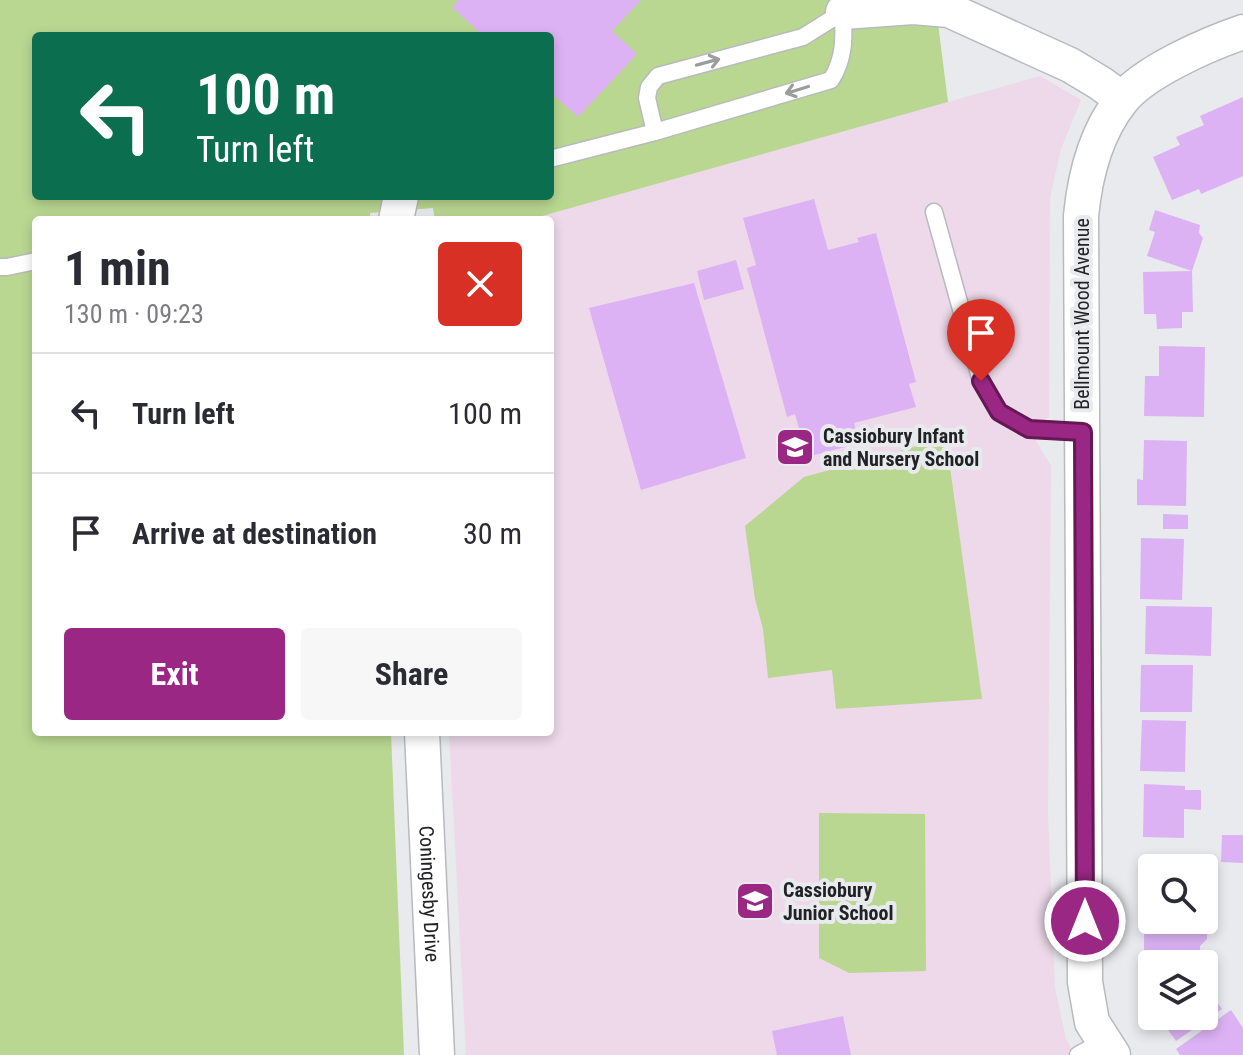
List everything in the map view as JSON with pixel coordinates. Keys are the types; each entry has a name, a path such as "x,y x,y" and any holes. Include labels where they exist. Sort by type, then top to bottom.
{"street":[{"path":"852,6 949,10 1070,65 1122,99"},
{"name":"Bellmount Wood Avenue","path":"1098,1050 1085,982 1081,216 1084,184 1102,131 1122,99 1144,81 1182,59 1243,32"},
{"name":"Coningesby Drive","path":"422,736 437,1055"}],"lane":[{"path":"554,158 831,80 839,68 852,6"},
{"path":"655,132 647,98 649,87 658,76 803,37 852,6"},
{"path":"934,212 981,381 999,412 1029,429 1083,432"},
{"path":"0,267 32,262"}],"shaded area":[{"name":"Cassiobury Infant and Nursery School","path":"1040,76 1081,100 1061,149 1050,198 1049,417 1029,429 1051,466 1048,814 1055,988 1066,1039 1075,1055 466,1055 449,736 554,736 554,216 542,216"}],"green space":[{"path":"0,0 935,0 948,102 542,216 434,216 433,208 370,213 370,216 32,216 32,736 391,736 404,1055 0,1055"},
{"path":"946,438 982,699 836,709 832,670 768,678 745,526 804,477"},
{"path":"819,813 925,814 926,971 849,973 819,958"}],"building":[{"path":"459,0 641,0 612,31 637,54 578,117 554,96 554,32 477,32 452,7"},
{"path":"1243,97 1243,176 1201,194 1199,189 1172,200 1153,157 1180,145 1176,137 1204,125 1200,116"},
{"path":"814,199 828,250 859,242 857,238 876,233 916,382 909,384 916,407 854,423 860,443 807,457 795,414 787,417 747,268 756,265 743,218"},
{"path":"1155,210 1200,225 1199,233 1203,238 1192,271 1147,256 1155,232 1149,230"},
{"path":"736,260 744,289 704,300 697,271"},
{"path":"1192,271 1193,312 1182,312 1182,328 1157,329 1156,314 1144,314 1143,272"},
{"path":"694,283 746,458 641,490 589,308"},
{"path":"1159,346 1205,347 1204,417 1144,416 1145,376 1159,376"},
{"path":"1144,440 1187,441 1186,506 1137,505 1137,479 1143,480"},
{"path":"1163,514 1188,515 1188,529 1163,529"},
{"path":"1141,538 1184,539 1182,600 1140,599"},
{"path":"1146,606 1212,607 1211,656 1145,654"},
{"path":"1141,665 1193,665 1192,712 1140,712"},
{"path":"1142,720 1186,721 1185,772 1140,771"},
{"path":"1144,784 1201,790 1201,810 1184,809 1184,838 1143,837"},
{"path":"1222,835 1243,835 1243,863 1221,862"},
{"path":"1144,934 1207,934 1200,950 1144,950"},
{"path":"1231,1010 1243,1028 1243,1055 1180,1055 1176,1049 1203,1030 1218,1030 1218,1019"},
{"path":"843,1016 851,1055 777,1055 772,1031"},
{"path":"1168,1030 1192,1030 1176,1041"}],"place":[{"name":"Cassiobury Infant and Nursery School","path":"795,447"},
{"name":"Cassiobury Junior School","path":"755,901"}],"route":[{"path":"981,381 999,412 1029,429 1083,432 1085,921"}]}
